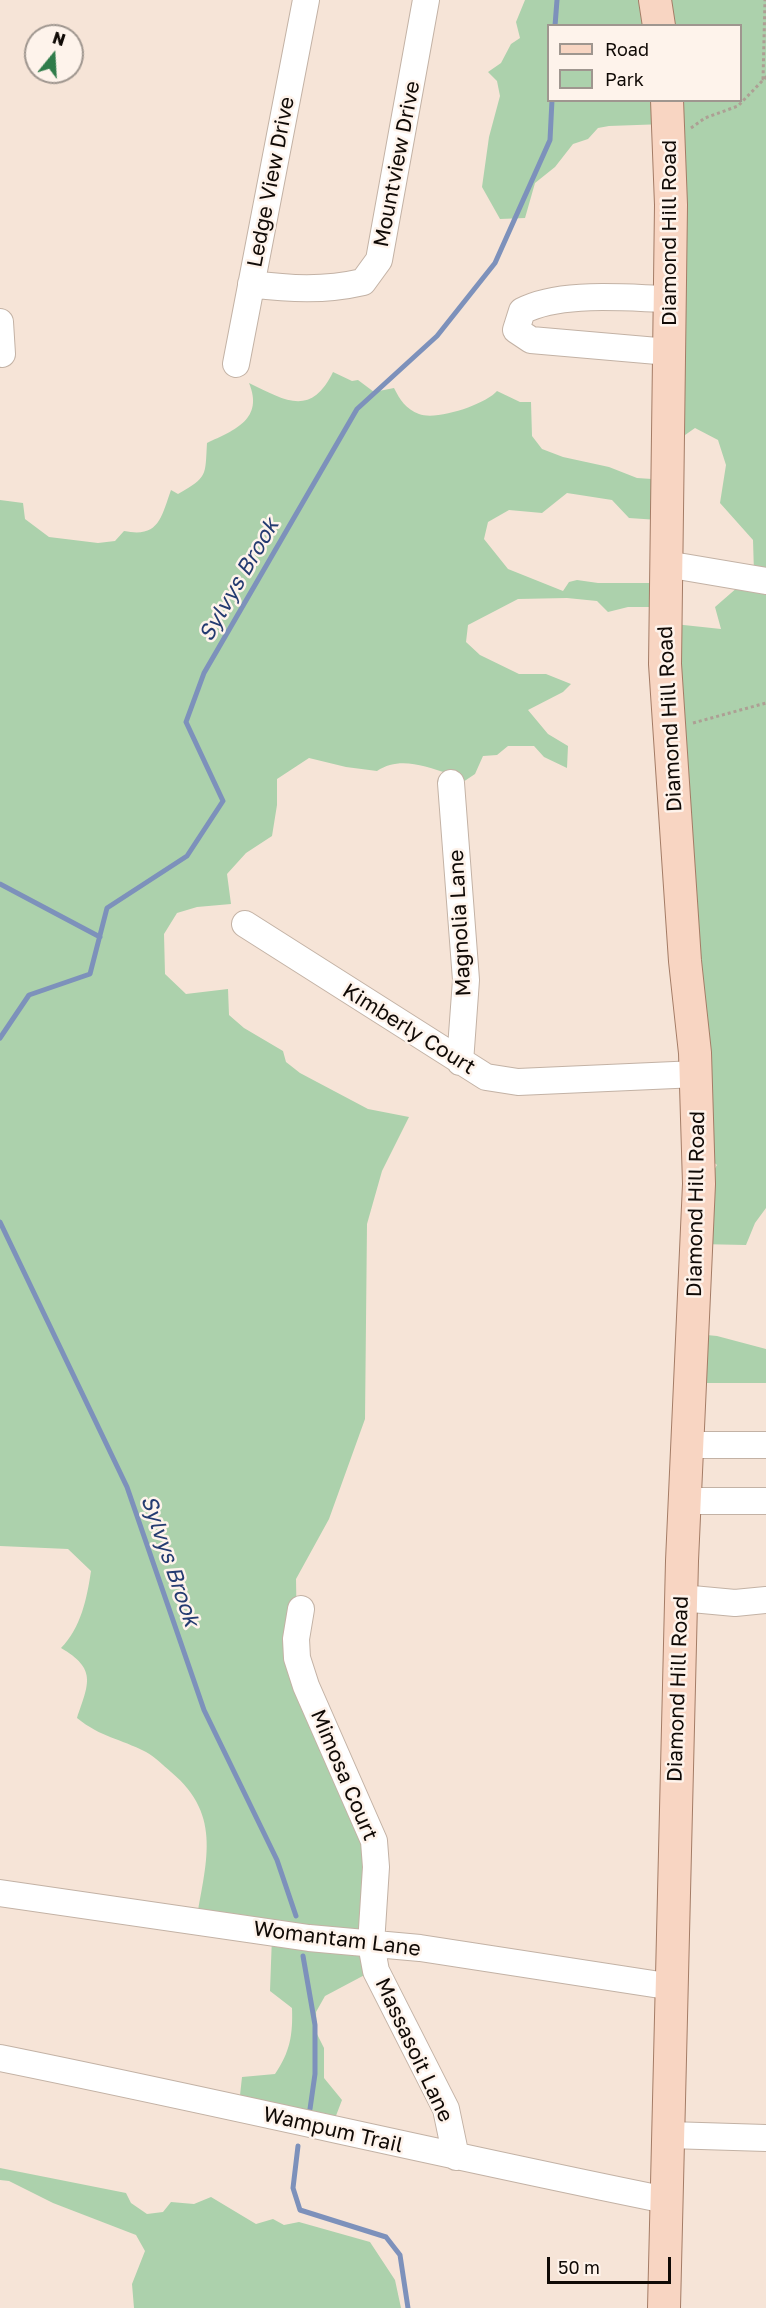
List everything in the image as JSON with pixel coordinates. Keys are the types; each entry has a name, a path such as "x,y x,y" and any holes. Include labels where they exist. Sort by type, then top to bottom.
{"main road":[{"path":"655,0 659,24"},
{"name":"Diamond Hill Road","path":"664,2308 681,1598 699,1184 697,1074 665,664 671,205 667,102"}],"street":[{"name":"Ledge View Drive","path":"236,364 306,0"},
{"name":"Mountview Drive","path":"251,284 293,290 335,289 363,282 379,260 426,0"},
{"path":"668,299 599,298 538,303 522,311 516,330 531,340 669,352"},
{"path":"0,322 2,354"},
{"path":"666,564 766,581"},
{"name":"Magnolia Lane","path":"451,783 466,980 460,1062"},
{"name":"Kimberly Court","path":"245,924 486,1077 518,1082 697,1074"},
{"path":"688,1445 766,1445"},
{"path":"686,1501 766,1501"},
{"path":"681,1598 735,1603 766,1600"},
{"name":"Mimosa Court","path":"301,1609 296,1639 300,1668 374,1841 376,1867 371,1944"},
{"name":"Womantam Lane","path":"0,1893 309,1938 420,1948 673,1987"},
{"name":"Massasoit Lane","path":"371,1944 376,1971 446,2109 456,2157"},
{"name":"Wampum Trail","path":"0,2058 666,2200"},
{"path":"669,2135 766,2138"}],"path":[{"path":"742,102 765,78 765,0"},
{"path":"669,145 705,118 738,106 742,102"},
{"path":"669,730 766,703"}],"green space":[{"path":"525,0 766,0 766,1208 755,1223 746,1245 698,1244 698,1198 717,1165 699,1149 694,1040 709,1025 692,1011 665,623 721,629 715,607 754,573 753,540 720,503 726,465 718,440 695,428 668,447 665,124 598,128 588,139 573,144 555,167 535,183 525,218 500,219 482,187 489,137 500,96 497,81 488,72 501,63 511,44 520,38 516,22"},
{"path":"333,372 352,381 358,380 374,392 394,388 407,407 427,416 461,410 483,401 497,391 520,402 531,402 532,436 542,449 563,457 609,467 637,478 667,480 658,520 629,518 612,500 567,493 542,513 509,510 488,522 484,539 508,569 563,591 569,582 577,580 598,583 661,583 656,607 628,607 608,612 597,601 567,598 518,599 468,625 466,642 480,655 519,674 546,674 571,684 563,692 528,710 548,734 568,746 567,768 544,757 534,746 508,746 497,755 483,756 475,774 454,788 447,773 421,765 394,764 377,771 346,767 309,758 277,779 277,805 272,836 246,853 227,874 231,904 197,907 177,913 164,934 165,974 186,994 228,989 229,1015 244,1028 283,1051 286,1062 300,1073 368,1109 409,1117 382,1171 367,1224 365,1419 329,1519 296,1579 297,1637 372,1846 374,1970 325,1996 316,2012 317,2034 324,2048 324,2078 342,2100 329,2134 238,2114 242,2077 275,2074 287,2051 291,2035 292,2008 270,1991 272,1936 196,1924 207,1842 205,1824 199,1806 188,1789 153,1756 95,1730 77,1718 85,1695 87,1678 80,1663 61,1648 78,1622 85,1602 91,1571 68,1549 0,1546 0,500 23,503 25,519 49,537 98,543 115,541 124,531 145,531 157,524 171,490 178,494 200,479 205,469 207,443 237,428 250,414 253,395 249,383 286,399 307,400 325,386"},
{"path":"696,1334 717,1336 766,1349 766,1383 692,1383"},
{"path":"0,2168 126,2193 131,2203 147,2214 163,2212 171,2202 194,2204 211,2197 256,2224 273,2219 284,2225 299,2222 370,2242 395,2280 401,2308 134,2308 132,2284 145,2251 136,2235 53,2203 9,2181 0,2180"}],"waterway":[{"name":"Sylvys Brook","path":"555,24 557,0"},
{"name":"Sylvys Brook","path":"0,1038 29,995 90,974 107,908 187,856 223,801 186,722 204,673 357,409 437,336 495,263 550,140 552,102"},
{"path":"0,884 100,937"},
{"name":"Sylvys Brook","path":"0,1222 127,1487 204,1710 277,1860 296,1916"},
{"name":"Sylvys Brook","path":"303,1956 315,2025 315,2074 310,2109"},
{"name":"Sylvys Brook","path":"298,2146 293,2188 300,2210 386,2237 400,2255 408,2308"}]}
